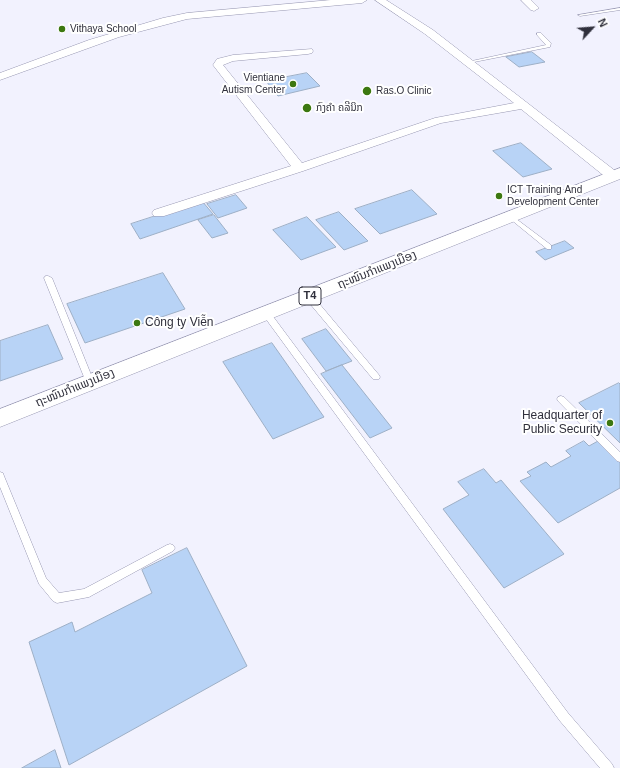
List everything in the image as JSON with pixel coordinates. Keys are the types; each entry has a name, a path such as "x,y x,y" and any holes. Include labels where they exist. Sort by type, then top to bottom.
{"main road":[{"name":"ຖະໜົນກຳແພງເມືອງ","path":"0,418 616,175"}],"street":[{"path":"0,77 96,40 164,20 187,16 362,0"},
{"path":"380,0 429,32 522,105 616,175"},
{"path":"526,0 534,8"},
{"path":"299,168 218,65 221,62 233,58 308,50"},
{"path":"159,213 299,168 439,120 522,105"}],"lane":[{"path":"580,15 620,10"},
{"path":"469,62 548,46 549,44 539,34"},
{"path":"511,217 549,247"},
{"path":"48,278 90,382"},
{"path":"309,297 376,377"},
{"path":"266,313 357,439 564,717 608,768"},
{"path":"561,399 620,458"},
{"path":"0,476 42,581 57,598 84,594 170,548"}],"building":[{"path":"532,52 545,62 519,67 506,57"},
{"name":"Vientiane Autism Center","path":"307,73 320,86 278,96 266,81"},
{"path":"521,143 552,169 523,177 493,151"},
{"path":"412,190 437,214 380,234 355,209"},
{"path":"236,195 247,208 218,218 207,204"},
{"path":"202,201 213,214 140,239 131,224"},
{"path":"339,212 368,241 344,250 316,220"},
{"path":"214,215 228,233 212,238 198,220"},
{"path":"307,217 336,247 301,260 273,230"},
{"path":"565,241 574,248 545,260 536,252"},
{"path":"163,273 185,309 85,343 67,304"},
{"path":"48,325 63,359 0,381 0,341"},
{"path":"326,329 352,361 326,371 302,339"},
{"path":"272,343 324,417 273,439 223,362"},
{"path":"342,365 392,428 370,438 321,374"},
{"name":"Headquarter of Public Security","path":"619,383 620,384 620,443 579,403"},
{"path":"584,441 589,446 598,441 620,462 620,488 558,523 520,481 531,476 527,472 546,462 551,467 571,456 566,451"},
{"path":"484,469 496,483 501,480 564,554 504,588 443,509 469,495 458,482"},
{"path":"187,548 247,666 69,765 29,642 72,622 75,632 152,593 142,570"},
{"path":"55,750 61,768 22,768"}],"place":[{"name":"Vithaya School","path":"62,29"},
{"name":"Vientiane Autism Center","path":"293,84"},
{"name":"Ras.O Clinic","path":"367,91"},
{"name":"ກົງຄຳ ຄລີນິກ","path":"307,108"},
{"name":"ICT Training And Development Center","path":"499,196"},
{"name":"Công ty Viễn","path":"137,323"},
{"name":"Headquarter of Public Security","path":"610,423"}]}
